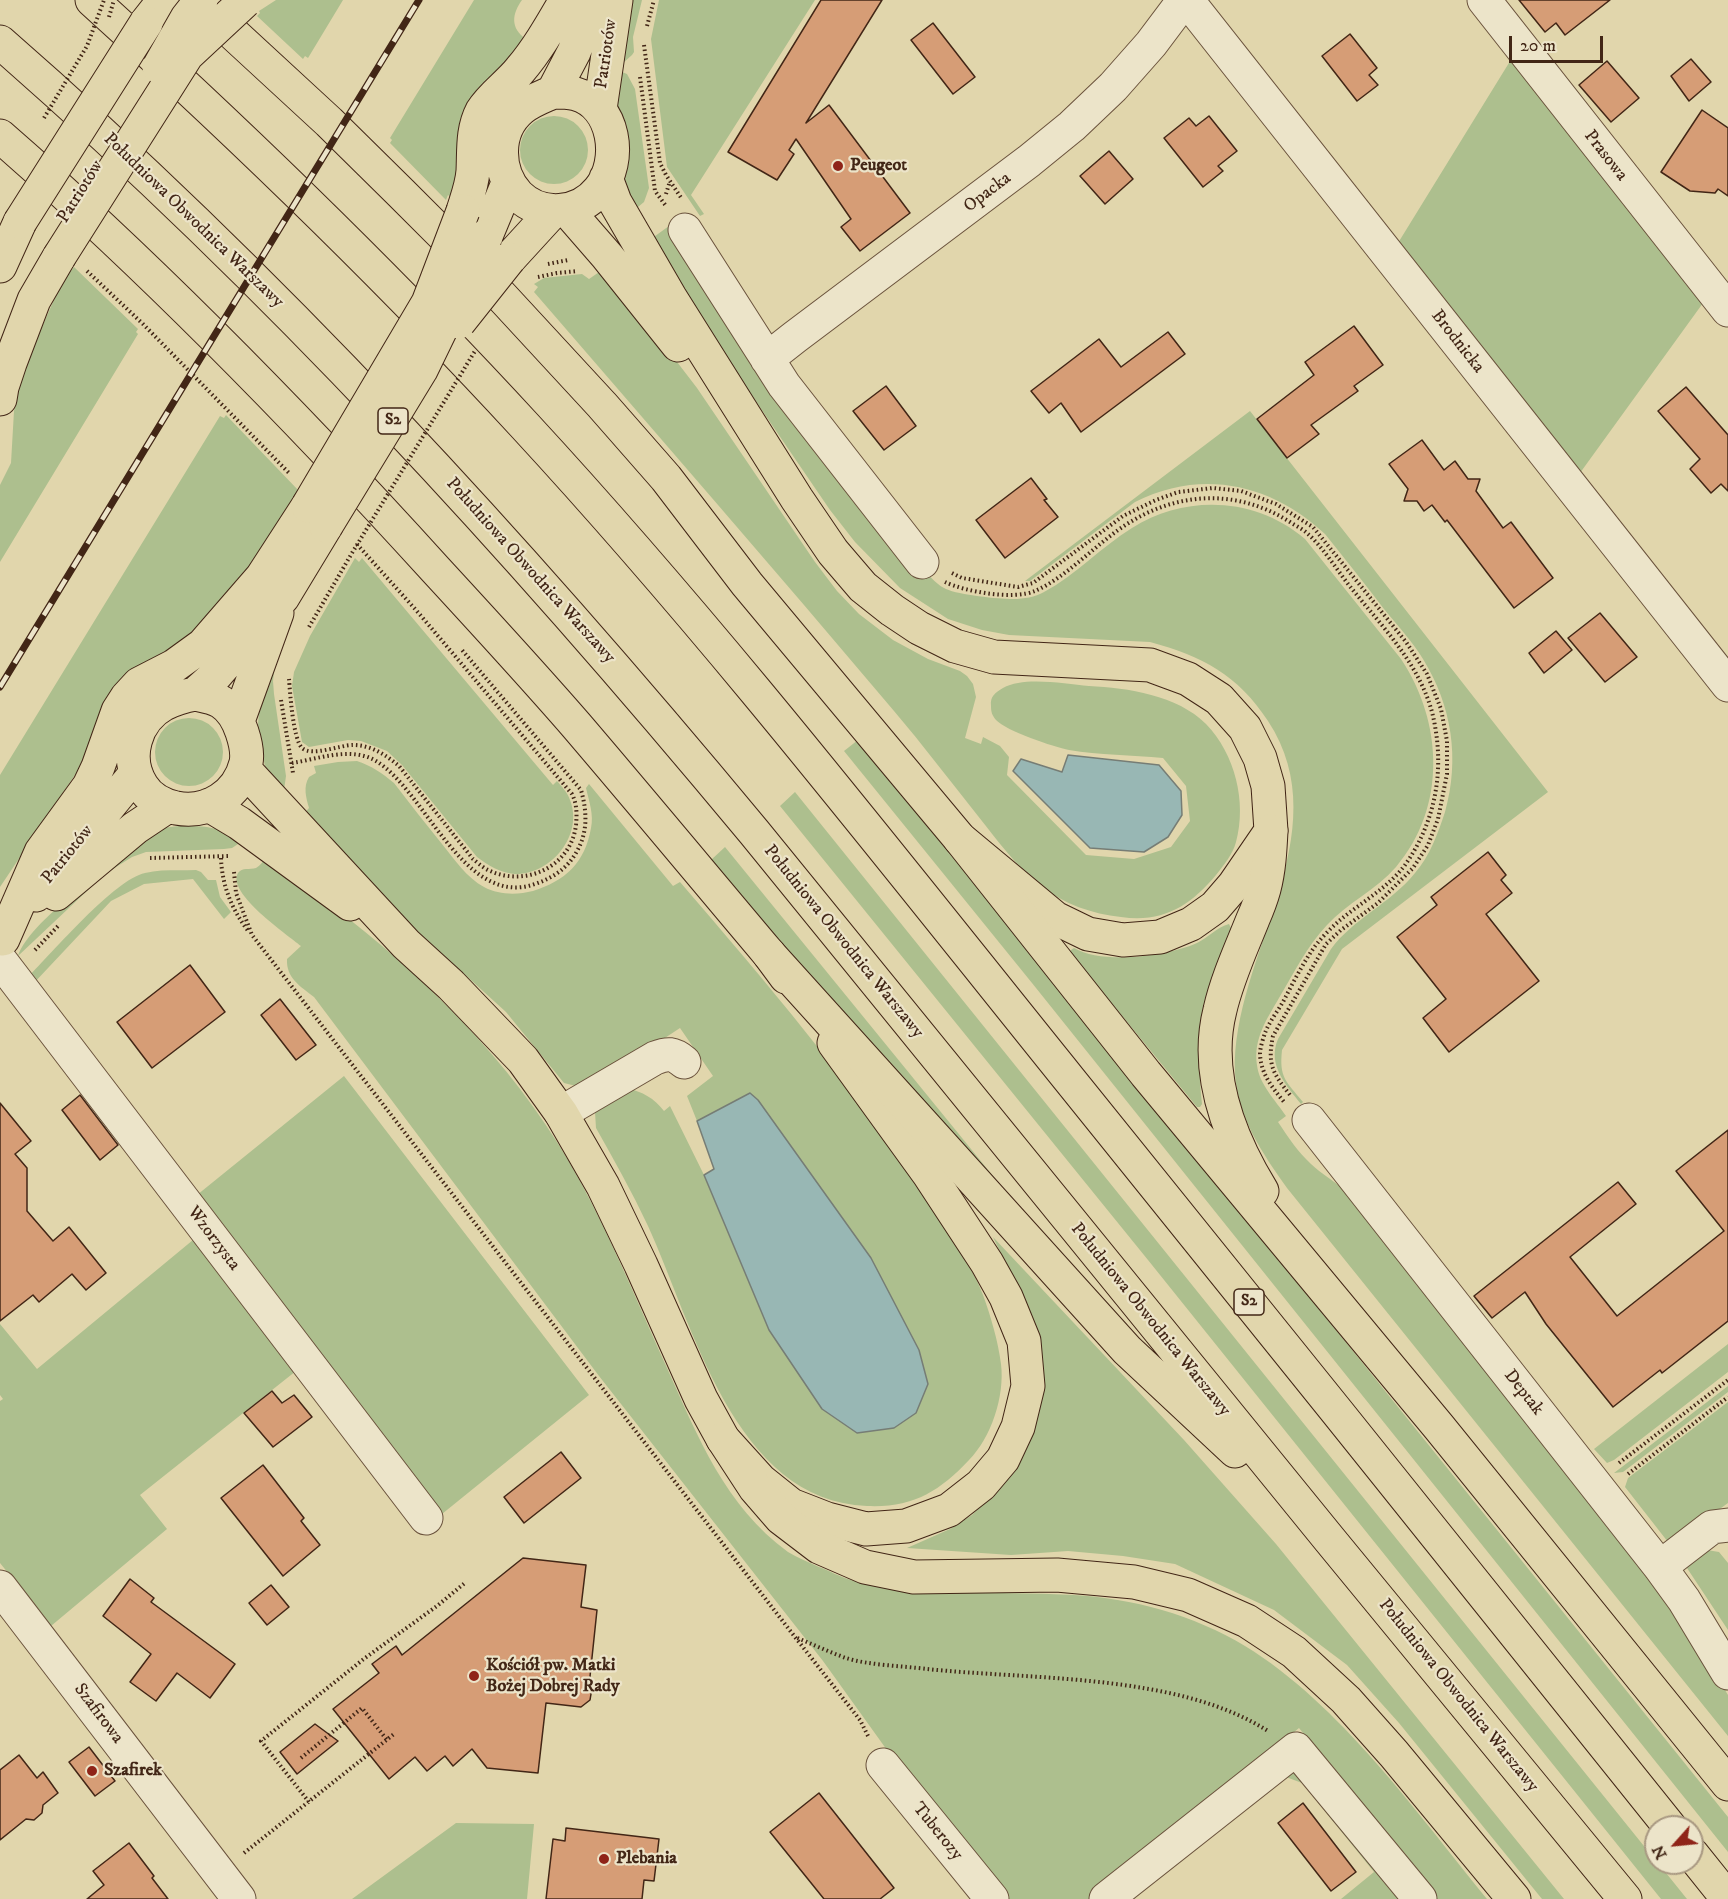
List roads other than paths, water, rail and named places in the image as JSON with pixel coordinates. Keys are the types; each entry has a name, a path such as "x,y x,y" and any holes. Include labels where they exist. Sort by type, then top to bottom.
{"main road":[{"name":"S2","path":"92,0 250,146 408,303 529,429 635,549 770,709 1001,994 1660,1815"},
{"name":"Patriotów","path":"0,323 12,299 64,258 187,18 199,0"},
{"path":"199,0 321,114 469,261 666,478 747,584 960,839 1146,1074 1439,1427 1728,1784"},
{"path":"0,399 10,363 34,300 64,258 187,55 245,0"},
{"path":"8,950 41,852 89,786 118,711 127,696 139,684 174,666 203,645 262,577 328,517 428,303 469,191 473,171 473,145 477,124 483,110 530,59 566,0"},
{"name":"Patriotów","path":"553,92 574,52 594,0"},
{"name":"Patriotów","path":"600,109 616,0"},
{"name":"Patriotów","path":"8,245 154,8"},
{"name":"Południowa Obwodnica Warszawy","path":"0,42 135,163 297,321 453,484 533,573 738,814 1329,1540 1625,1899"},
{"path":"238,721 283,597 328,517 421,370 486,236 507,183 501,141 507,123 521,109 553,92 576,94 600,109 613,141 612,156 606,178 599,190 576,207 559,211 533,206 507,183"},
{"path":"0,136 47,177 186,309 336,462 574,723 768,954 1127,1350 1329,1540"},
{"path":"606,178 615,202 670,297 797,499 833,552 863,587 919,628 955,646 993,657 1150,665 1188,679 1219,699 1245,728 1260,758 1268,786 1271,831 1269,864 1264,891 1220,1010 1215,1038 1214,1063 1222,1104 1248,1169 1314,1277"},
{"path":"421,370 519,270 559,211"},
{"path":"559,211 607,256 797,499"},
{"path":"195,694 220,702 238,721 246,749 246,761 235,786 228,795 209,806 188,809 168,806 157,801 148,795 142,786 136,773 133,753 142,724 149,715 163,705 195,694 214,677 283,597"},
{"path":"243,769 406,944 451,985 523,1060 561,1113 603,1185 701,1399 723,1439 755,1488 780,1518 819,1547 865,1567 914,1577 1057,1575 1134,1582 1188,1595 1246,1621 1294,1652 1346,1700 1394,1754 1514,1899"},
{"name":"Patriotów","path":"8,950 51,874 136,773"},
{"name":"Patriotów","path":"8,950 135,828 168,806"},
{"path":"209,806 239,823 406,944"},
{"path":"960,839 1055,918 1088,933 1123,940 1160,936 1191,924 1215,907 1271,831"},
{"path":"723,1439 761,1481 791,1505 827,1519 866,1529 906,1526 949,1510 981,1485 1003,1459 1018,1427 1028,1386 1024,1341 1006,1297 987,1263 928,1173 768,954"},
{"path":"1704,1869 1728,1899"}],"street":[{"name":"Opacka","path":"767,360 1072,126 1128,70 1185,0"},
{"name":"Brodnicka","path":"1185,0 1728,685"},
{"name":"Prasowa","path":"1484,0 1728,310"},
{"path":"685,230 784,385 934,566"},
{"name":"Wzorzysta","path":"8,950 426,1518"},
{"path":"561,1113 655,1058 668,1053 684,1062"},
{"name":"Deptak","path":"1309,1120 1660,1566 1684,1600 1728,1673"},
{"path":"1660,1566 1712,1527 1728,1525"},
{"name":"Szafirowa","path":"0,1587 238,1899"},
{"path":"1106,1899 1296,1749 1420,1899"},
{"name":"Tuberozy","path":"883,1765 992,1899"}],"water":[{"path":"1068,755 1159,765 1181,791 1182,815 1168,837 1144,852 1090,848 1013,771 1021,759 1062,772"},
{"path":"750,1093 758,1100 871,1258 919,1350 928,1384 916,1413 894,1428 857,1433 822,1409 769,1330 704,1175 714,1169 697,1121"}],"railway":[{"path":"0,687 419,0"}],"place":[{"name":"Peugeot","path":"838,166"},
{"name":"Kościół pw. Matki Bożej Dobrej Rady","path":"474,1676"},
{"name":"Szafirek","path":"92,1771"},
{"name":"Plebania","path":"604,1859"}]}
